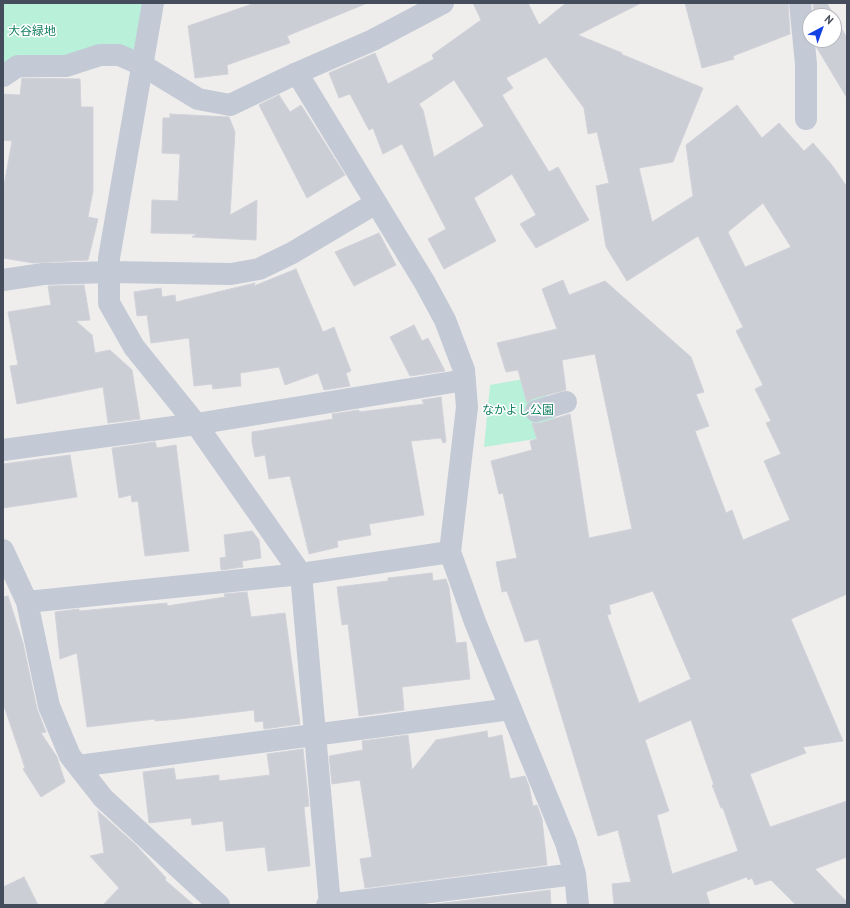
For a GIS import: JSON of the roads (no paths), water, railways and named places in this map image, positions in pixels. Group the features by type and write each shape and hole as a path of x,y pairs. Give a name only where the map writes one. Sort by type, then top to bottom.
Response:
{"street":[{"path":"153,3 109,258 109,302 134,347 196,424 301,574 329,905 575,874"},
{"path":"3,76 18,66 66,66 100,55 120,55 142,65 198,99 230,105 296,73 374,40 443,3"},
{"path":"800,3 806,64 806,119"},
{"path":"296,73 425,283 445,320 464,370 468,407 450,552 475,622 566,843 575,874 578,905"},
{"path":"3,280 43,274 109,272 232,274 259,269 292,253 376,204"},
{"path":"3,450 196,424 465,380"},
{"path":"536,411 566,402"},
{"path":"3,550 27,602 49,706 70,756 103,798 219,905"},
{"path":"27,602 301,574 450,552"},
{"path":"78,766 511,709"}],"park label":[{"name":"大谷緑地","path":"32,32"},
{"name":"なかよし公園","path":"518,411"}]}
